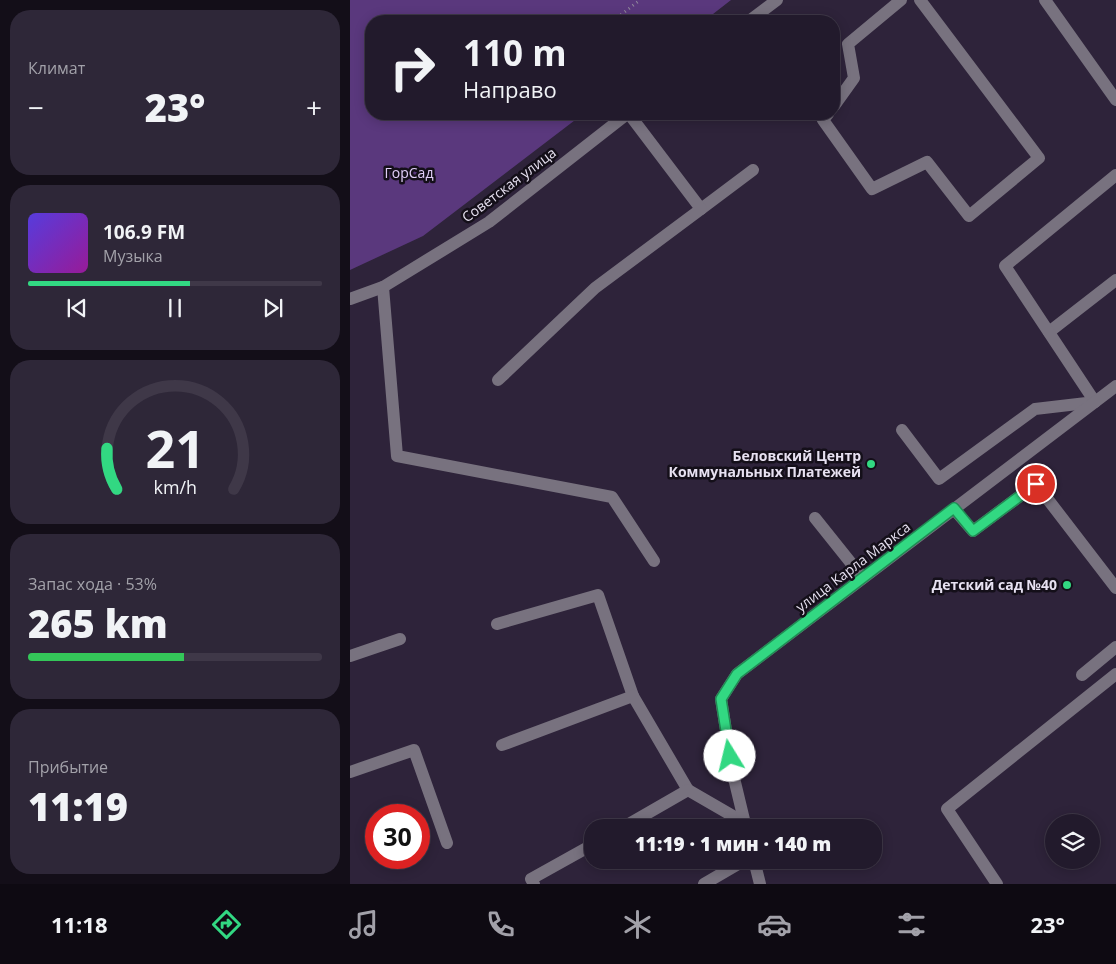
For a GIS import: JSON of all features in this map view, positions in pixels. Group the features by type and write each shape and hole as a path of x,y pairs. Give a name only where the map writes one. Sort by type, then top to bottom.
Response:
{"street":[{"path":"757,15 777,0"},
{"path":"840,98 854,78 848,44 901,0"},
{"path":"823,120 872,189 927,162 969,216 1039,158 920,0"},
{"path":"1045,0 1116,100"},
{"name":"Советская улица","path":"350,299 383,287 489,222 620,120"},
{"path":"633,120 701,209"},
{"path":"498,380 595,288 753,170"},
{"path":"902,430 939,479 1035,409 1095,402 1005,266 1116,175"},
{"path":"1049,332 1116,280"},
{"path":"383,287 397,456 612,497 654,561"},
{"name":"улица Карла Маркса","path":"744,819 733,774 721,699 737,674 1116,386"},
{"path":"954,508 973,531 1036,484 1116,588"},
{"path":"815,518 863,578"},
{"path":"497,624 598,595 633,696 688,790 736,819"},
{"path":"350,656 400,639"},
{"path":"1082,675 1116,647"},
{"path":"997,884 947,810 1116,674"},
{"path":"502,745 633,696"},
{"path":"350,772 414,750 447,843"},
{"path":"638,819 688,790"},
{"path":"534,884 531,879 584,849"},
{"path":"704,884 730,869"},
{"path":"756,869 758,883"}],"path":[{"path":"621,15 640,0"}],"green space":[{"name":"ГорСад","path":"350,0 731,0 712,15 365,15 365,120 575,120 423,236 350,270"}],"place":[{"name":"Беловский Центр Коммунальных Платежей","path":"871,464"},
{"name":"Детский сад №40","path":"1067,585"}],"route":[{"path":"730,756 721,699 737,674 954,508 973,531 1036,484"}]}
